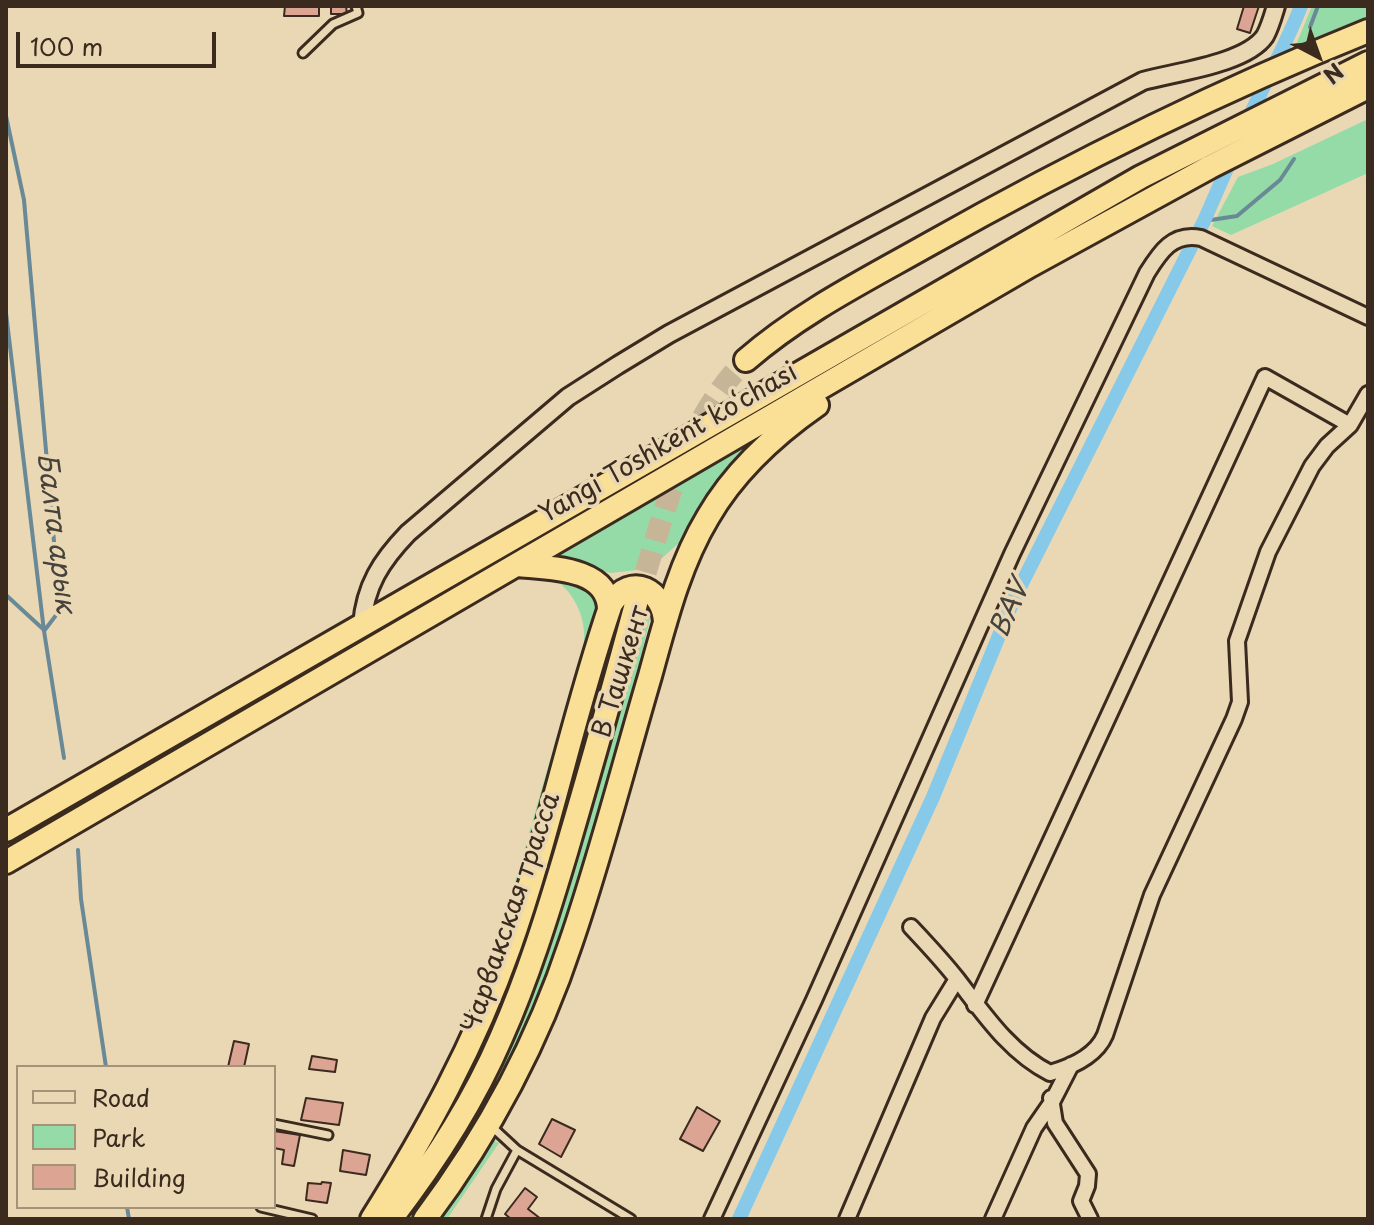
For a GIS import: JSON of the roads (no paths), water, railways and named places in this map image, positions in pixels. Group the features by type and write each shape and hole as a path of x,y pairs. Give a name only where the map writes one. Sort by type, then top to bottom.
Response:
{"highway":[{"path":"746,360 798,320 1052,178 1259,76 1368,31"},
{"name":"Yangi Toshkent ko‘chasi","path":"6,830 1021,245 1223,135 1368,63"},
{"name":"Yangi Toshkent ko‘chasi","path":"6,862 1031,265 1251,145 1368,87"},
{"name":"В Ташкент","path":"425,1219 489,1124 535,1035 564,962 665,624 690,554 708,517 759,453 815,406 1031,265"},
{"path":"518,565 552,568 595,580 607,595 609,610"},
{"path":"372,1219 438,1109 493,991 524,903 614,599 634,588 645,589 661,603 665,624"},
{"name":"Чарвакская трасса","path":"391,1219 429,1168 469,1102 521,991 570,839 636,604"}],"street":[{"path":"362,625 363,602 369,585 393,549 568,397 669,334 1143,81 1243,54 1256,46 1266,34 1276,6"},
{"path":"712,1219 814,1000 1012,554 1147,273 1161,250 1179,239 1194,236 1207,240 1368,317"},
{"path":"975,1005 1265,377 1350,425"},
{"path":"1050,1073 1090,1054 1102,1042 1152,895 1240,702 1237,641 1268,552 1312,466 1327,446 1350,425 1368,394"},
{"path":"911,927 1022,1057 1050,1073"},
{"path":"847,1219 933,1018 957,979"},
{"path":"993,1219 1034,1128 1071,1065"},
{"path":"1050,1073 1055,1123 1088,1174 1081,1201 1090,1219"}],"lane":[{"path":"303,53 333,24 358,13 356,6"},
{"path":"276,1124 328,1135"},
{"path":"489,1124 517,1150 631,1219"},
{"path":"486,1219 496,1189 517,1150"},
{"path":"269,1209 307,1218"}],"waterway":[{"name":"BAV","path":"1245,127 1301,6"},
{"path":"1310,27 1318,6"},
{"path":"6,116 24,200 60,610 44,631"},
{"name":"BAV","path":"739,1219 933,797 1014,599 1204,221 1232,157"},
{"path":"1204,221 1237,216 1280,180 1294,159"},
{"name":"Балта арык","path":"6,313 44,631 64,758"},
{"path":"6,595 43,629"},
{"name":"Балта арык","path":"78,850 81,899 106,1065"},
{"name":"Балта арык","path":"127,1209 129,1219"}],"tunnel":[{"path":"636,604 666,506 690,443 724,385 746,360"}]}
